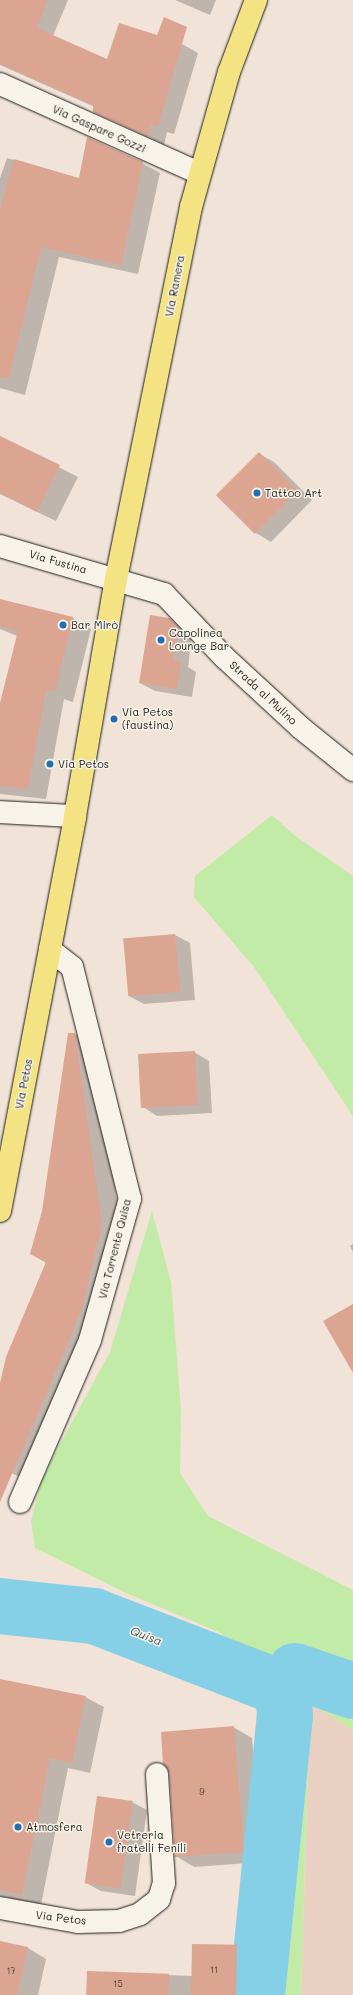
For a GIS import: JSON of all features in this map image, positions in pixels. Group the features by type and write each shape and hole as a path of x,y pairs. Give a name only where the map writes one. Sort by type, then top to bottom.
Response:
{"main road":[{"name":"Via Ramera","path":"116,579 199,173 229,72 256,0"},
{"name":"Via Petos","path":"0,1211 75,816 116,579"}],"street":[{"name":"Via Gaspare Gozzi","path":"0,84 199,173"},
{"name":"Via Fustina","path":"0,546 116,579"},
{"name":"Strada al Mulino","path":"116,579 164,594 224,657 301,728 353,770"},
{"path":"0,812 75,816"},
{"name":"Via Torrente Quisa","path":"20,1502 90,1340 130,1199 72,967 50,950"},
{"name":"Via Petos","path":"0,1908 78,1922 119,1921 140,1914 159,1899 164,1883 157,1774"}],"shaded area":[{"path":"300,1697 353,1730 353,1995 301,1995 308,1767"}],"green space":[{"path":"272,815 294,835 353,876 353,1116 254,967 194,897 195,876"},
{"path":"152,1211 171,1282 181,1411 180,1473 208,1516 353,1590 353,1730 300,1697 308,1767 301,1995 251,1995 280,1716 273,1696 221,1633 126,1593 35,1548 31,1521 42,1477 110,1352"}],"building":[{"path":"0,0 48,0 37,28 107,59 119,23 157,35 164,17 187,27 158,126 151,124 148,137 93,112 93,105 0,64"},
{"path":"87,137 143,162 121,265 41,247 9,378 0,377 0,209 14,159 79,178"},
{"path":"0,436 60,465 37,512 0,493"},
{"name":"Tattoo Art","path":"259,452 298,491 255,534 216,495"},
{"path":"0,599 73,617 55,692 46,690 28,789 0,786 0,703 18,631 0,626"},
{"name":"Capolinea Lounge Bar","path":"150,615 170,618 178,627 173,660 181,662 177,689 139,683"},
{"path":"175,934 180,992 128,996 123,939"},
{"path":"68,1033 75,1033 102,1225 81,1312 0,1502 0,1383 6,1357 46,1262 30,1254 42,1211"},
{"path":"195,1051 198,1105 141,1108 138,1054"},
{"path":"353,1304 353,1373 323,1321"},
{"name":"Atmosfera","path":"0,1679 86,1696 72,1763 50,1758 22,1895 0,1890"},
{"path":"234,1726 244,1852 175,1857 169,1773 163,1764 161,1732"},
{"name":"Vetreria fratelli Fenili","path":"97,1796 133,1801 120,1888 85,1883"},
{"path":"0,1941 28,1947 17,1995 0,1995"},
{"path":"192,1944 237,1945 236,1995 191,1995"},
{"path":"87,1971 169,1974 168,1995 86,1995"}],"waterway":[{"name":"Quisa","path":"0,1606 94,1616 283,1689 284,1687"},
{"name":"Quisa","path":"295,1671 353,1691"},
{"path":"257,1995 285,1716 283,1689"}],"place":[{"name":"Tattoo Art","path":"257,493"},
{"name":"Bar Mirò","path":"63,625"},
{"name":"Capolinea Lounge Bar","path":"161,640"},
{"name":"Via Petos (faustina)","path":"114,719"},
{"name":"Via Petos","path":"50,764"},
{"name":"Atmosfera","path":"18,1827"},
{"name":"Vetreria fratelli Fenili","path":"109,1842"}]}
